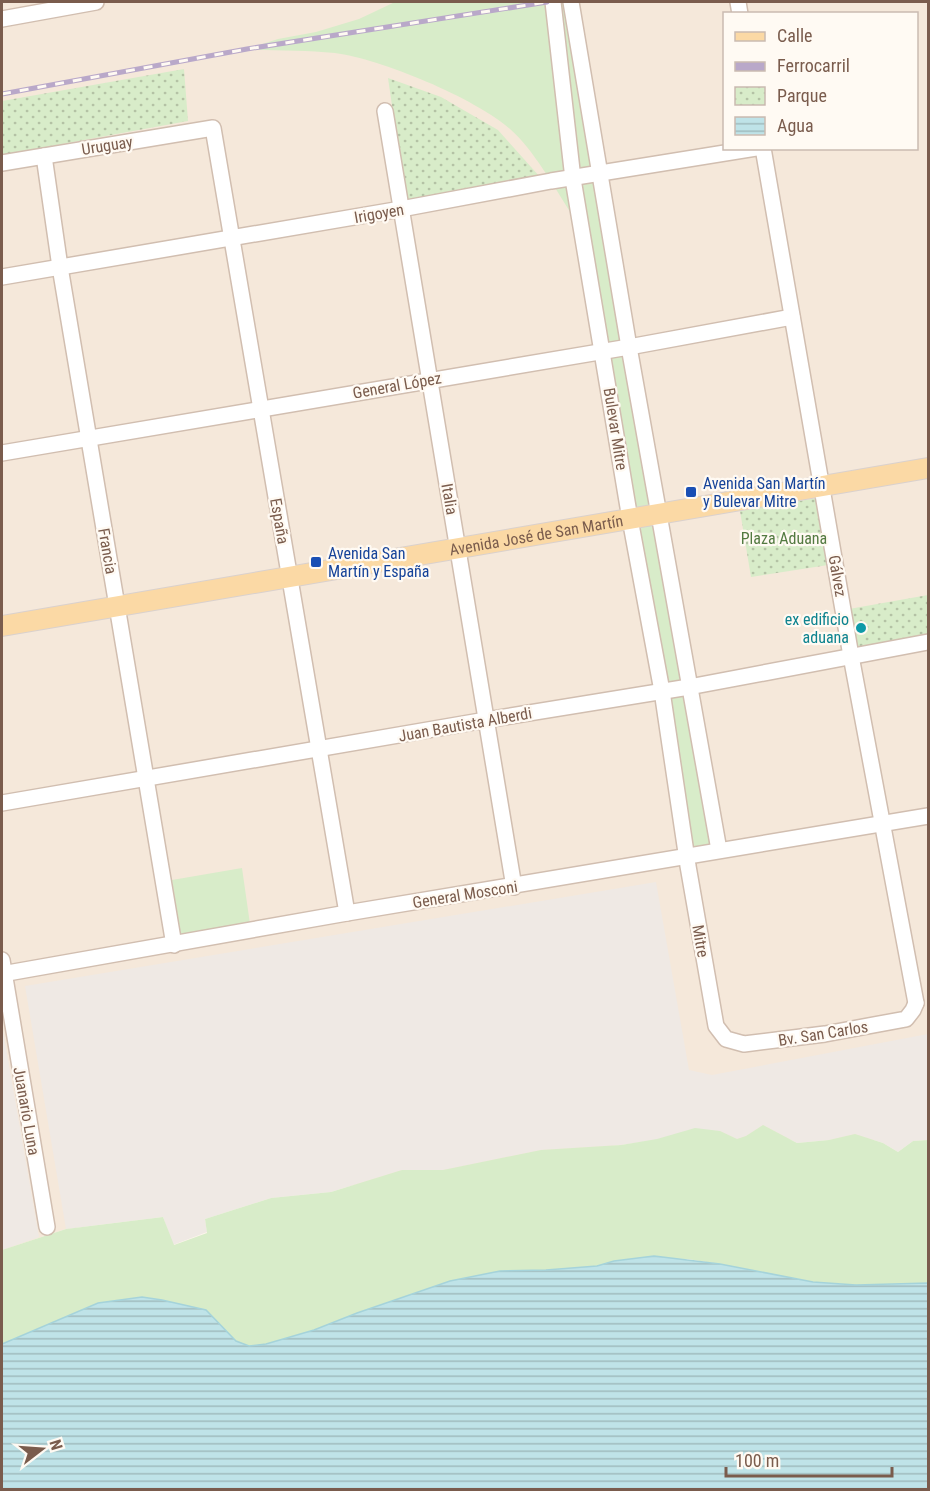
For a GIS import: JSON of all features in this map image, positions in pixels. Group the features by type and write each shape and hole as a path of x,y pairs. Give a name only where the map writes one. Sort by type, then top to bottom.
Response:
{"main road":[{"name":"Avenida José de San Martín","path":"2,626 928,468"}],"street":[{"path":"2,19 17,9 96,2"},
{"name":"Bulevar Mitre","path":"553,2 573,179 630,519 662,691 687,855"},
{"name":"Bulevar Mitre","path":"571,2 629,347 719,850"},
{"name":"Italia","path":"385,111 514,886"},
{"name":"Uruguay","path":"2,163 213,128"},
{"name":"España","path":"213,128 347,913"},
{"name":"Irigoyen","path":"2,277 744,150"},
{"name":"Gálvez","path":"763,150 851,656 882,822 922,1002"},
{"name":"Francia","path":"44,156 60,267 174,945"},
{"name":"General López","path":"2,453 629,347 792,317"},
{"name":"Juan Bautista Alberdi","path":"2,803 689,687 928,642"},
{"name":"General Mosconi","path":"2,969 174,945 347,913 928,816"},
{"name":"Mitre","path":"687,855 716,1026"},
{"name":"Juanario Luna","path":"2,969 47,1227"},
{"name":"Bv. San Carlos","path":"716,1026 726,1039 744,1044 825,1034 906,1019 922,1002"}],"shaded area":[{"path":"2,2 928,2 928,1140 657,1139 66,1229 2,1250"},
{"path":"656,882 689,1070 712,1075 928,1034 928,1140 913,1141 898,1152 883,1143 855,1134 829,1140 797,1143 763,1125 737,1139 720,1131 621,1145 541,1150 443,1170 402,1170 331,1192 271,1198 205,1219 207,1232 173,1245 163,1217 66,1229 25,986"},
{"path":"2,1025 39,1237 2,1250"}],"green space":[{"path":"395,2 571,2 719,850 687,855 572,215 543,169 519,137 494,117 451,93 377,63 354,57 324,52 247,49 359,19"},
{"path":"184,69 188,121 2,155 2,101"},
{"path":"388,78 441,97 498,130 540,177 406,202"},
{"name":"Plaza Aduana","path":"817,498 828,565 751,577 740,511"},
{"path":"928,595 928,637 857,650 849,609"},
{"path":"242,868 250,924 181,936 172,880"},
{"path":"763,1125 797,1143 829,1140 855,1134 883,1143 898,1152 913,1141 928,1140 928,1283 856,1285 813,1282 687,1259 635,1258 597,1266 500,1271 450,1281 314,1330 266,1344 249,1346 236,1341 206,1310 142,1297 98,1303 2,1344 2,1250 66,1229 163,1217 174,1245 207,1233 205,1219 271,1198 331,1192 402,1170 443,1170 541,1150 621,1145 657,1139 695,1128 720,1131 737,1139"}],"water":[{"path":"654,1256 720,1264 813,1282 856,1285 928,1283 928,1489 2,1489 2,1344 98,1303 142,1297 206,1310 236,1341 249,1346 266,1344 314,1330 450,1281 500,1271 597,1266 614,1261"}],"railway":[{"path":"2,94 247,49 547,2"}],"place":[{"name":"Avenida San Martín y Bulevar Mitre","path":"691,492"},
{"name":"Avenida San Martín y España","path":"316,562"},
{"name":"ex edificio aduana","path":"861,628"}]}
